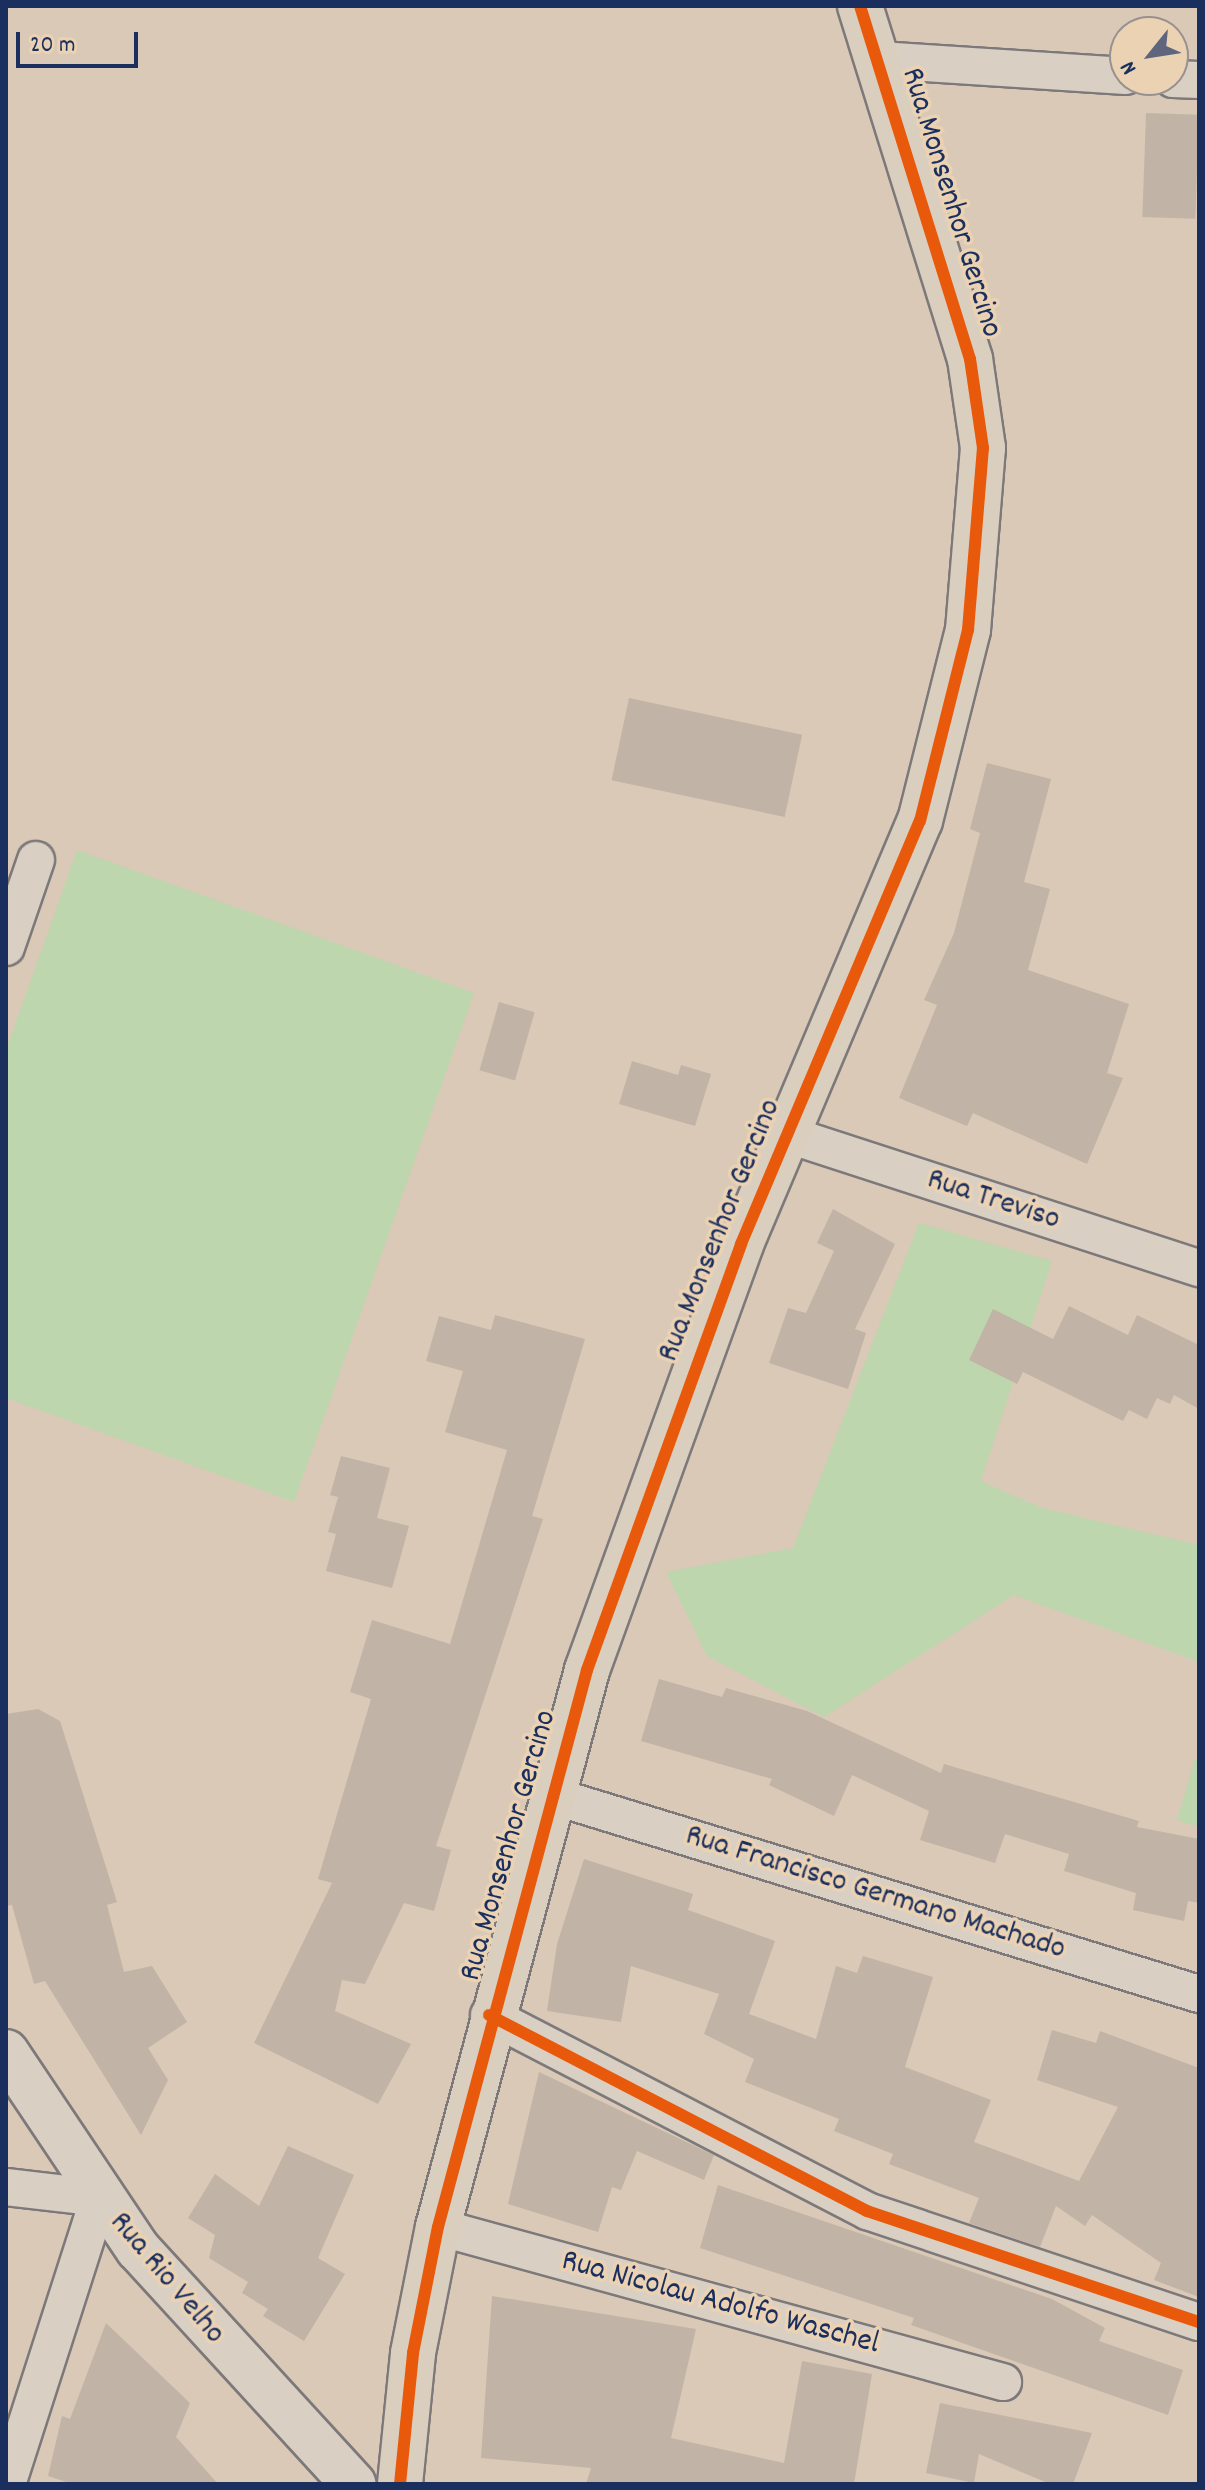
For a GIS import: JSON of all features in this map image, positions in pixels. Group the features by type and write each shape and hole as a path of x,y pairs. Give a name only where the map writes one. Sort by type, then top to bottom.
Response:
{"main road":[{"name":"Rua Monsenhor Gercino","path":"400,2484 413,2353 438,2227 489,2015 550,1795 655,1472 786,1134 920,821 952,711 980,536 983,448 970,359 860,6"}],"street":[{"path":"879,60 1109,75"},
{"path":"6,947 36,860"},
{"name":"Rua Treviso","path":"786,1134 1199,1268"},
{"name":"Rua Francisco Germano Machado","path":"550,1795 1199,1994"},
{"path":"489,2015 867,2211 1199,2322"},
{"name":"Rua Rio Velho","path":"6,2052 99,2198 184,2305 353,2484"},
{"path":"6,2187 99,2198 7,2484"},
{"name":"Rua Nicolau Adolfo Waschel","path":"438,2227 1003,2382"}],"green space":[{"path":"77,850 474,993 294,1502 6,1398 6,1050"},
{"path":"919,1223 1052,1261 981,1481 1042,1508 1199,1545 1199,1662 1014,1595 824,1717 707,1656 666,1572 793,1548"},
{"path":"1195,1759 1199,1759 1199,1827 1177,1820"}],"building":[{"path":"1146,113 1199,115 1195,219 1142,217"},
{"path":"629,698 802,735 785,817 612,780"},
{"path":"987,763 1051,779 1024,882 1050,889 1028,970 1129,1004 1107,1073 1123,1078 1087,1164 973,1113 967,1126 899,1098 937,1005 924,1000 954,933 980,833 970,829"},
{"path":"499,1002 535,1012 515,1080 479,1070"},
{"path":"632,1061 678,1075 681,1065 711,1074 695,1126 619,1104"},
{"path":"833,1209 895,1244 855,1329 866,1333 848,1389 769,1363 788,1308 806,1313 834,1251 817,1243"},
{"path":"1069,1306 1128,1335 1137,1315 1199,1345 1199,1409 1174,1395 1170,1404 1157,1398 1147,1419 1129,1410 1123,1421 1023,1372 1017,1384 969,1360 993,1309 1053,1339"},
{"path":"495,1315 585,1339 532,1516 543,1519 436,1846 451,1850 434,1911 404,1903 365,1984 342,1980 335,2011 411,2044 378,2104 254,2043 332,1883 318,1879 371,1699 350,1692 372,1620 450,1644 507,1450 445,1432 463,1371 426,1361 439,1316 491,1330"},
{"path":"341,1456 390,1468 377,1518 409,1526 392,1588 326,1571 336,1534 328,1532 338,1497 330,1495"},
{"path":"659,1679 722,1697 726,1688 807,1711 941,1773 944,1764 1139,1821 1137,1827 1199,1839 1199,1903 1188,1901 1184,1921 1133,1910 1136,1893 1064,1871 1069,1854 1005,1834 995,1863 920,1840 929,1811 852,1775 834,1816 769,1785 772,1779 641,1741"},
{"path":"38,1709 60,1721 117,1902 107,1905 124,1972 152,1966 187,2022 148,2048 168,2080 141,2135 45,1981 34,1984 12,1905 6,1906 6,1714"},
{"path":"584,1859 693,1894 688,1910 775,1941 749,2014 816,2039 836,1966 857,1973 863,1956 933,1977 905,2067 991,2100 974,2142 1079,2181 1118,2107 1037,2080 1052,2030 1096,2043 1100,2031 1199,2068 1199,2297 1154,2280 1161,2263 1092,2215 1085,2226 1056,2206 1040,2247 969,2223 979,2198 889,2164 893,2154 834,2131 839,2119 745,2082 754,2059 704,2034 719,1994 631,1966 621,2022 547,2011 557,1944"},
{"path":"539,2072 714,2155 704,2180 637,2151 621,2190 612,2187 598,2232 508,2204"},
{"path":"288,2146 354,2175 318,2258 345,2274 304,2341 263,2316 268,2309 242,2293 248,2282 209,2258 215,2235 188,2218 215,2174 259,2206"},
{"path":"718,2185 1052,2299 1105,2328 1099,2341 1183,2370 1168,2415 911,2325 914,2318 700,2248"},
{"path":"492,2296 696,2329 671,2438 784,2463 802,2361 872,2374 854,2484 586,2484 591,2468 481,2458"},
{"path":"106,2323 190,2403 176,2437 218,2484 72,2484 48,2476 62,2416 70,2419"},
{"path":"940,2403 1092,2433 1073,2484 1050,2484 979,2454 974,2483 926,2473"}],"cycle path":[{"path":"400,2484 413,2353 438,2227 587,1670 741,1244 920,821 968,630 983,448 970,359 860,6"},
{"path":"489,2015 867,2211 1199,2322"}]}
